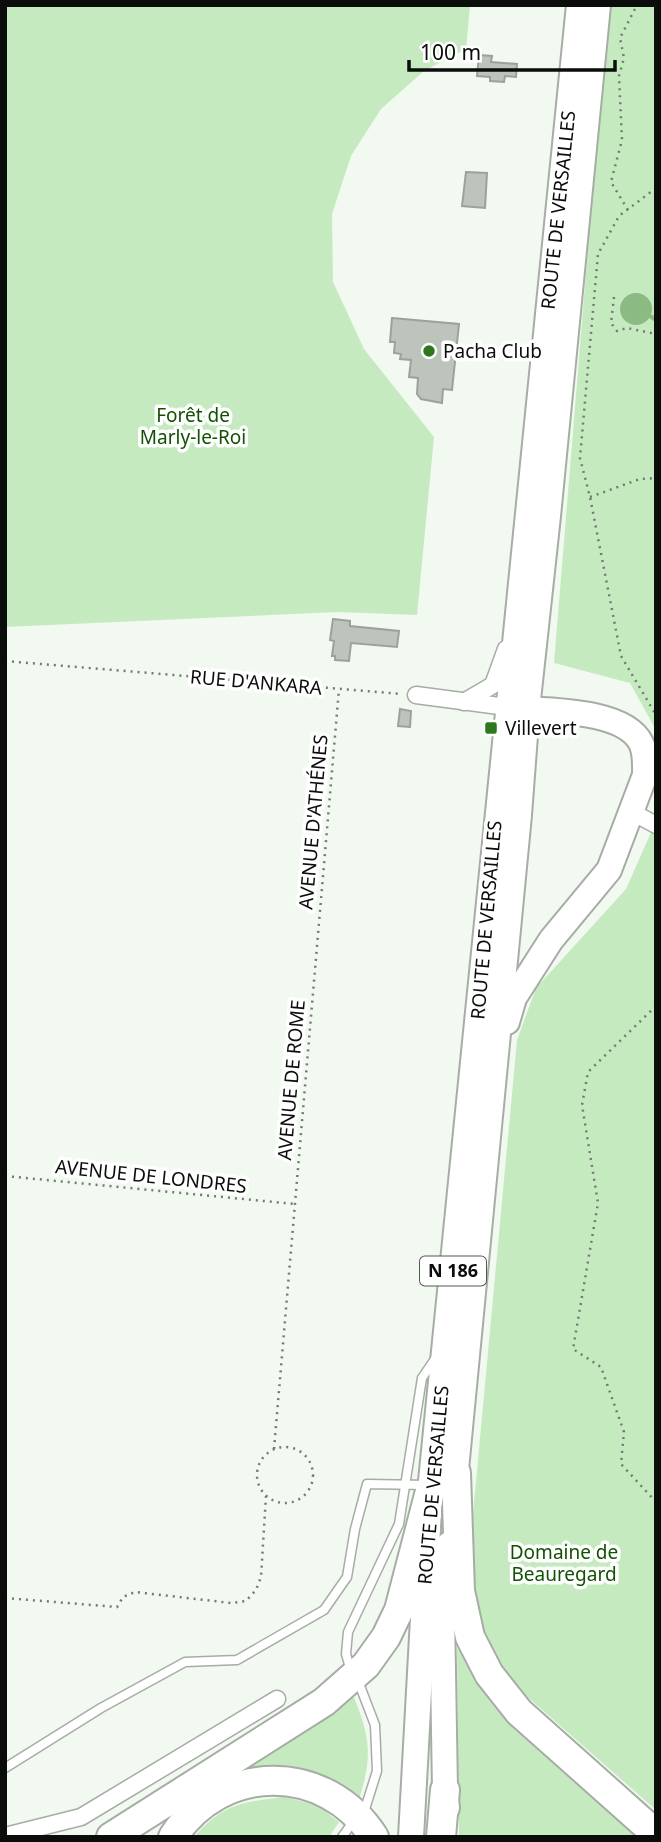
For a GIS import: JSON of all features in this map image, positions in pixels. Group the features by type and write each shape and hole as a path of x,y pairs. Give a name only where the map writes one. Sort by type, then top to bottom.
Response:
{"highway":[{"path":"456,1473 460,1591 470,1637 489,1674 519,1712 656,1835"},
{"path":"111,1837 324,1702 366,1665 386,1637 399,1610 422,1486"},
{"path":"173,1837 196,1809 219,1794 242,1784 273,1780 299,1783 328,1793 360,1818 362,1831"},
{"name":"N 186","path":"441,1837 445,1790"}],"main road":[{"name":"ROUTE DE VERSAILLES","path":"449,1837 445,1790 442,1612 494,1073 517,708 517,609 579,5"},
{"name":"ROUTE DE VERSAILLES","path":"411,1837 422,1486 446,1343 517,708 551,489 598,5"},
{"path":"494,1073 514,998 551,940 609,870 645,775 646,759 641,743 629,729 609,719 517,708"}],"street":[{"path":"464,702 494,683 517,609"},
{"path":"416,695 517,708"},
{"path":"632,813 656,825"},
{"path":"5,1836 81,1817 277,1699"}],"lane":[{"path":"5,1768 101,1707 185,1662 237,1660 324,1610 347,1577 355,1529 367,1484 422,1486 399,1524 348,1632 346,1654 350,1668"},
{"path":"360,1686 375,1725 376,1737 377,1771 365,1809"},
{"path":"342,1837 362,1831"}],"path":[{"path":"628,210 611,181 621,139 619,76 624,58 620,38 636,5"},
{"path":"656,188 620,216 598,254 580,458 621,656 656,715"},
{"path":"614,297 611,323 617,331 627,328 656,334"},
{"path":"590,497 640,479 656,478"},
{"name":"RUE D'ANKARA","path":"5,661 416,695"},
{"name":"AVENUE D'ATHÉNES","path":"316,958 339,689"},
{"name":"AVENUE DE ROME","path":"274,1449 316,958"},
{"path":"656,1006 588,1072 582,1105 598,1203 573,1349 601,1367 624,1433 621,1464 656,1502"},
{"name":"AVENUE DE LONDRES","path":"5,1176 295,1204"},
{"path":"292,1448 307,1458 312,1466 312,1484 301,1498 284,1503 266,1496 260,1489 257,1470 266,1453 274,1449 292,1448"},
{"path":"5,1598 117,1607 123,1597 135,1592 231,1603 246,1601 256,1590 261,1577 266,1496"}],"green space":[{"name":"Forêt de Marly-le-Roi","path":"5,5 470,5 466,49 424,71 381,109 351,156 332,214 333,282 364,349 434,437 417,615 338,612 5,627"},
{"path":"608,5 656,5 656,730 630,683 554,663"},
{"name":"Domaine de Beauregard","path":"656,821 656,1810 523,1693 497,1659 483,1627 473,1579 470,1546 517,1040 536,988 626,889"},
{"path":"457,1648 513,1728 636,1837 459,1837"},
{"path":"353,1695 368,1746 359,1799 329,1780 226,1777"},
{"path":"284,1797 317,1805 339,1822 329,1837 194,1837 214,1818 234,1806"}],"shaded area":[{"path":"636,293 647,298 652,309 647,320 636,325 625,320 620,309 625,298"}],"building":[{"path":"479,55 492,56 491,62 517,64 516,77 505,76 504,82 477,76"},
{"path":"466,172 487,173 485,208 462,206"},
{"path":"392,318 459,324 452,390 443,389 442,403 421,399 417,394 418,378 409,377 411,360 400,359 401,354 394,353 395,342 390,342"},
{"path":"333,619 350,621 350,626 399,631 397,647 351,643 349,661 335,660 335,656 332,656 334,641 330,640"},
{"path":"400,709 411,711 410,727 398,726"}],"waterway":[{"path":"650,316 656,320"}],"place":[{"name":"Pacha Club","path":"429,351"},
{"name":"Villevert","path":"491,728"}]}
